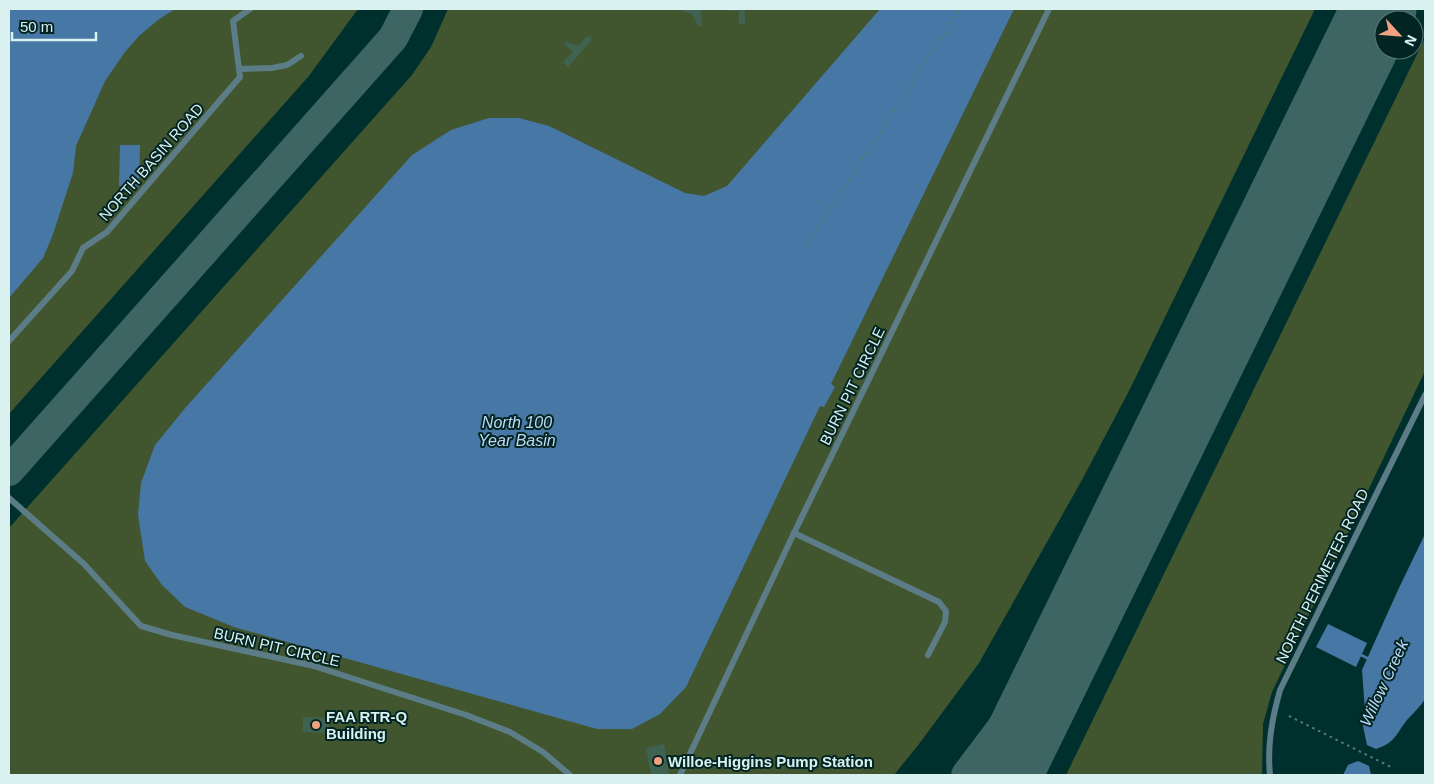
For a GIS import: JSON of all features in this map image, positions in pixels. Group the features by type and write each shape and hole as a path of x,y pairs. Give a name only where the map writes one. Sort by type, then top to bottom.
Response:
{"lane":[{"path":"250,9 233,21 239,69 272,68 287,65 301,56"},
{"name":"BURN PIT CIRCLE","path":"680,775 794,533 1049,9"},
{"name":"NORTH BASIN ROAD","path":"9,342 72,270 83,248 107,232 240,77 239,69"},
{"name":"NORTH PERIMETER ROAD","path":"1270,775 1268,757 1271,722 1280,690 1425,395"},
{"name":"BURN PIT CIRCLE","path":"9,498 84,564 141,626 172,635 314,666 466,715 510,732 543,752 570,775"},
{"path":"794,533 939,602 946,612 945,622 928,655"}],"path":[{"path":"805,247 960,9"},
{"path":"1289,716 1390,767"}],"green space":[{"path":"9,9 358,9 308,77 9,414"},
{"path":"448,9 1315,9 1130,389 1083,478 979,663 894,775 9,775 9,528 412,75 431,47"},
{"path":"1425,38 1425,371 1272,692 1263,724 1262,775 1066,775 1414,60 1424,60"}],"water":[{"path":"9,9 175,9 139,36 125,52 105,81 76,146 73,173 43,258 9,298"},
{"name":"North 100 Year Basin","path":"880,9 1014,9 831,384 835,387 824,407 820,406 686,687 660,714 632,729 597,729 234,627 185,607 162,585 145,561 138,515 141,483 155,445 186,407 412,155 451,130 489,118 519,118 549,126 685,193 704,196 727,186"},
{"path":"120,145 140,145 139,187 119,186"},
{"name":"Willow Creek","path":"1425,534 1425,699 1391,741 1376,749 1367,745 1363,726 1365,711 1362,670"},
{"path":"1328,624 1367,643 1356,667 1316,647"},
{"path":"1358,761 1369,766 1371,775 1343,775 1348,765"}],"building":[{"path":"683,9 701,9 702,27 697,25 692,14 682,11"},
{"path":"728,9 745,9 745,24 739,24 739,11 728,11"},
{"path":"591,36 591,41 568,67 563,62 573,52 564,43 566,41 578,46 586,37"},
{"name":"FAA RTR-Q Building","path":"303,717 329,718 329,733 303,732"},
{"name":"Willoe-Higgins Pump Station","path":"664,744 669,775 651,775 646,748"}],"waterway":[{"path":"1359,654 1371,660"}],"taxiway":[{"path":"9,471 393,38 408,9"},
{"path":"966,775 1009,718 1099,582"}],"runway":[{"path":"1004,775 1379,9"}],"place":[{"name":"FAA RTR-Q Building","path":"316,725"},
{"name":"Willoe-Higgins Pump Station","path":"658,761"}]}
